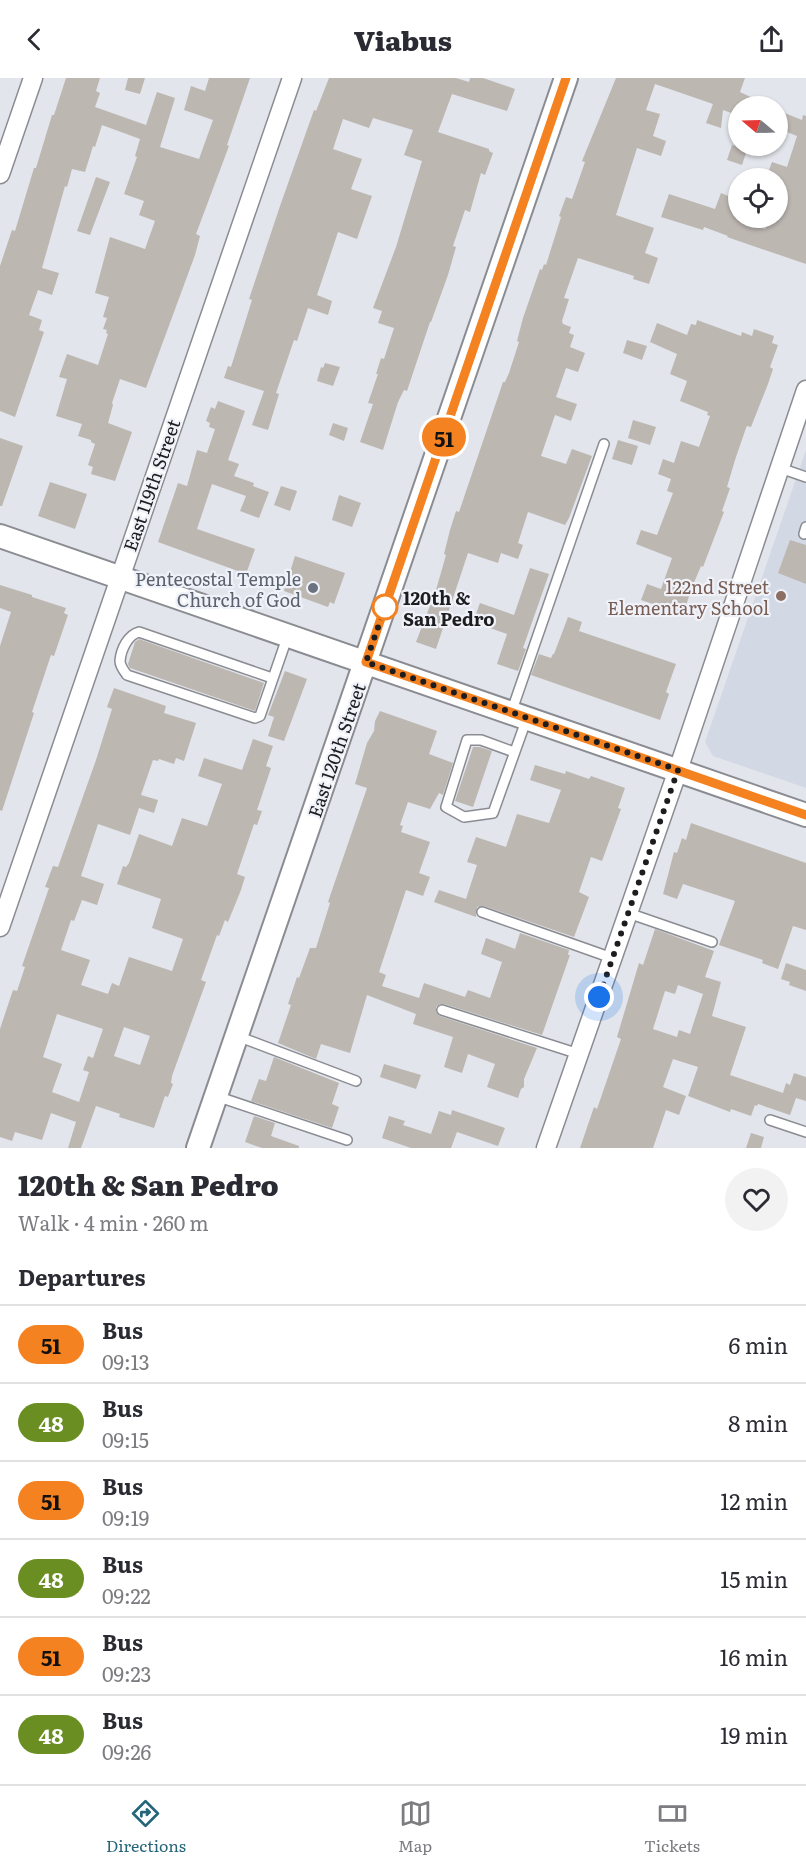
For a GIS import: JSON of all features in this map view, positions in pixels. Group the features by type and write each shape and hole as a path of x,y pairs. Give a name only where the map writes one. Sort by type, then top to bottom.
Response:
{"street":[{"path":"0,174 33,78"},
{"name":"East 119th Street","path":"0,927 292,78"},
{"name":"East 120th Street","path":"198,1148 566,78"},
{"path":"546,1148 678,770 806,390"},
{"path":"0,536 806,815"}],"lane":[{"path":"514,752 481,740 467,740 446,807 464,817 493,813 514,752 519,716 604,444"},
{"path":"780,468 806,477"},
{"path":"272,678 139,632 132,634 126,642 120,661 127,675 255,718 260,716 288,635"},
{"path":"482,912 612,958"},
{"path":"628,913 712,942"},
{"path":"442,1010 579,1054"},
{"path":"237,1036 356,1081"},
{"path":"216,1096 347,1140"},
{"path":"770,1120 806,1132"}],"shaded area":[{"name":"122nd Street Elementary School","path":"806,450 806,788 713,756 705,742"}],"building":[{"path":"66,78 100,78 96,91 100,93 95,107 146,125 157,92 175,98 160,147 199,159 213,120 184,110 191,86 205,91 209,78 250,78 227,145 229,146 196,234 200,236 195,255 146,388 120,379 108,423 132,432 115,481 91,474 93,467 88,465 95,444 91,440 78,436 82,424 56,416 67,379 59,377 67,354 98,365 108,334 107,330 103,329 107,318 103,317 109,297 95,293 110,237 145,249 155,221 139,215 144,201 124,194 137,157 135,156 140,139 102,125 85,172 72,169 42,268 59,273 52,295 38,290 29,315 42,320 39,330 44,332 15,417 0,411 0,266 12,230 15,231 34,168 36,168"},
{"path":"128,78 145,78 140,94 125,90"},
{"path":"329,78 456,78 469,82 470,78 483,78 515,89 507,111 452,94 438,132 489,149 493,153 485,175 481,173 470,212 465,210 453,246 456,247 448,275 407,391 404,390 398,402 383,450 360,442 373,404 368,403 378,374 376,374 381,358 384,359 394,328 378,323 382,311 373,308 396,247 422,161 404,155 413,130 373,118 369,128 343,119 333,149 362,159 351,189 372,196 357,239 338,232 317,295 332,301 328,315 308,308 297,341 294,340 276,393 279,394 268,430 252,425 264,391 224,378 228,366 231,367 252,300 249,299 280,206 314,110 316,111"},
{"path":"616,78 745,78 740,92 749,96 728,96 728,112 723,110 721,128 706,123 713,104 655,84 646,110 660,114 653,136 666,141 661,156 637,148 616,215 654,228 645,253 658,258 649,284 633,279 634,276 578,258 564,298 569,299 562,321 563,324 571,327 569,333 574,335 570,347 585,353 578,372 566,368 556,397 577,404 571,421 555,415 541,456 566,464 572,449 592,456 569,518 565,525 528,512 518,543 523,545 518,559 501,553 498,563 468,553 436,649 416,642 436,590 456,511 459,512 503,382 509,373 519,342 517,341 523,318 540,269 542,270 544,264 546,265 566,197 572,199 585,162 582,161"},
{"path":"788,114 802,120 803,115 806,116 806,264 704,227 703,230 661,217 669,194 715,209 721,193 728,196 728,228 788,228 788,168 770,168 772,162 787,167 797,136 788,132"},
{"path":"728,156 745,156 742,165 727,160"},
{"path":"96,177 110,182 90,235 77,231"},
{"path":"697,320 741,336 742,332 752,336 754,329 774,336 772,343 778,345 770,367 773,369 768,384 751,427 746,428 735,460 727,487 730,488 722,511 724,512 683,614 641,600 647,584 661,589 672,558 636,544 641,530 657,535 673,493 667,491 671,479 658,474 663,459 674,463 681,441 699,447 710,416 707,415 708,412 680,401 687,381 670,374 677,354 650,342 657,323 687,335 691,324 696,325"},
{"path":"627,340 647,346 642,360 623,353"},
{"path":"325,363 340,367 333,386 317,381 321,367 323,368"},
{"path":"218,401 245,411 228,460 239,464 234,476 254,483 253,486 269,492 259,518 240,511 246,496 212,484 197,529 255,549 246,574 158,542 178,483 187,486 197,450 207,453 215,429 209,427 210,423 206,421 211,407 215,409"},
{"path":"633,420 656,427 650,445 628,438"},
{"path":"333,423 348,428 344,441 329,435"},
{"path":"0,438 23,446 2,506 0,506"},
{"path":"618,440 638,446 632,465 612,459"},
{"path":"50,482 87,494 75,529 38,516"},
{"path":"281,486 297,491 290,511 274,505"},
{"path":"339,495 361,503 352,527 332,520"},
{"path":"790,540 806,545 806,584 778,573"},
{"path":"295,556 345,573 334,604 330,602 328,607 284,591"},
{"path":"530,568 549,574 523,648 526,649 518,671 497,664 507,634 473,622 480,603 514,615"},
{"path":"0,585 66,608 64,613 68,615 54,656 51,655 2,811 0,810 0,646 11,612 0,608"},
{"path":"568,617 582,622 579,631 676,664 666,692 669,694 660,720 531,675 539,654 551,658 554,654"},
{"path":"139,639 264,683 255,711 130,668 128,664 135,642"},
{"path":"285,671 307,679 284,741 268,736 274,717 268,715"},
{"path":"114,688 166,706 164,713 196,723 184,761 176,758 174,764 159,759 158,761 153,760 141,795 158,800 154,813 139,808 130,835 98,824 81,876 104,884 97,905 82,900 74,921 71,920 61,950 90,960 81,985 108,994 112,983 119,986 129,957 172,971 183,939 152,928 161,899 117,884 123,866 126,867 129,863 139,834 172,846 182,818 207,826 222,784 198,776 204,758 242,770 253,739 273,746 266,766 271,768 257,810 262,811 257,825 254,824 237,874 245,877 241,890 228,922 225,920 219,936 217,935 201,980 206,982 172,1076 171,1083 173,1084 168,1097 165,1096 154,1128 119,1117 120,1114 96,1106 81,1148 68,1148 76,1122 51,1113 42,1140 15,1132 12,1141 0,1137 0,1029 13,990 17,991 25,967 22,966 49,888 45,887 53,866 58,867 96,760 112,709 107,707","holes":["57,1014 103,1029 93,1058 88,1056 83,1070 89,1072 79,1102 52,1092 62,1064 43,1057","124,1027 150,1036 140,1065 114,1056"]},
{"path":"380,711 437,731 429,754 453,763 443,795 439,793 430,809 408,802 400,825 403,826 401,832 430,842 419,873 430,877 423,896 406,890 379,972 386,975 382,986 419,998 424,983 465,997 468,990 490,998 502,962 481,954 486,938 515,949 520,933 569,950 568,955 570,955 542,1035 444,1004 436,1007 436,1012 440,1016 537,1048 518,1098 487,1087 495,1064 468,1054 462,1073 444,1067 453,1037 413,1024 416,1014 367,995 350,1053 321,1044 316,1059 278,1043 291,1005 288,1004 297,977 299,978 310,948 316,948 330,903 328,902 367,788 355,784 367,743 374,731 375,721"},
{"path":"473,747 492,751 473,807 455,801"},
{"path":"535,765 565,774 566,771 589,779 591,776 625,788 618,808 621,809 602,861 591,857 579,892 589,897 574,937 484,906 477,907 476,917 434,902 439,890 466,899 477,865 467,862 476,837 506,847 517,814 549,823 561,790 530,780"},
{"path":"691,823 806,863 806,930 793,926 778,969 762,963 763,960 719,945 735,901 683,884 677,899 663,894 674,852 677,853 682,838 686,840"},
{"path":"655,929 714,951 705,977 721,982 712,1016 746,1027 730,1075 783,1093 786,1083 790,1085 794,1073 806,1077 806,1101 796,1098 790,1115 758,1104 755,1105 751,1116 731,1109 730,1112 688,1096 698,1067 673,1059 663,1087 686,1096 679,1115 666,1110 653,1148 580,1148 594,1107 597,1109 621,1039 617,1037 639,963 643,965","holes":["678,985 703,994 690,1034 679,1030 677,1037 653,1029 665,991 675,994"]},
{"path":"786,963 806,970 806,991 789,985 790,982 781,979"},
{"path":"274,1057 339,1083 332,1104 339,1107 332,1128 251,1101 259,1079 266,1081"},
{"path":"384,1064 421,1075 416,1089 380,1077"},
{"path":"452,1110 505,1128 498,1146 457,1132 451,1148 411,1148 382,1138 389,1116 405,1121 403,1125 431,1134 439,1111 451,1115"},
{"path":"254,1116 275,1123 271,1136 299,1146 299,1148 262,1148 245,1142"},
{"path":"751,1133 764,1137 761,1148 746,1148"}],"bus line":[{"name":"51","path":"566,78 366,662 806,815"}],"place":[{"name":"Pentecostal Temple Church of God","path":"313,588"},
{"name":"122nd Street Elementary School","path":"781,596"},
{"name":"120th & San Pedro","path":"385,607"}],"route":[{"path":"385,607 366,662 678,770 599,997"}]}
